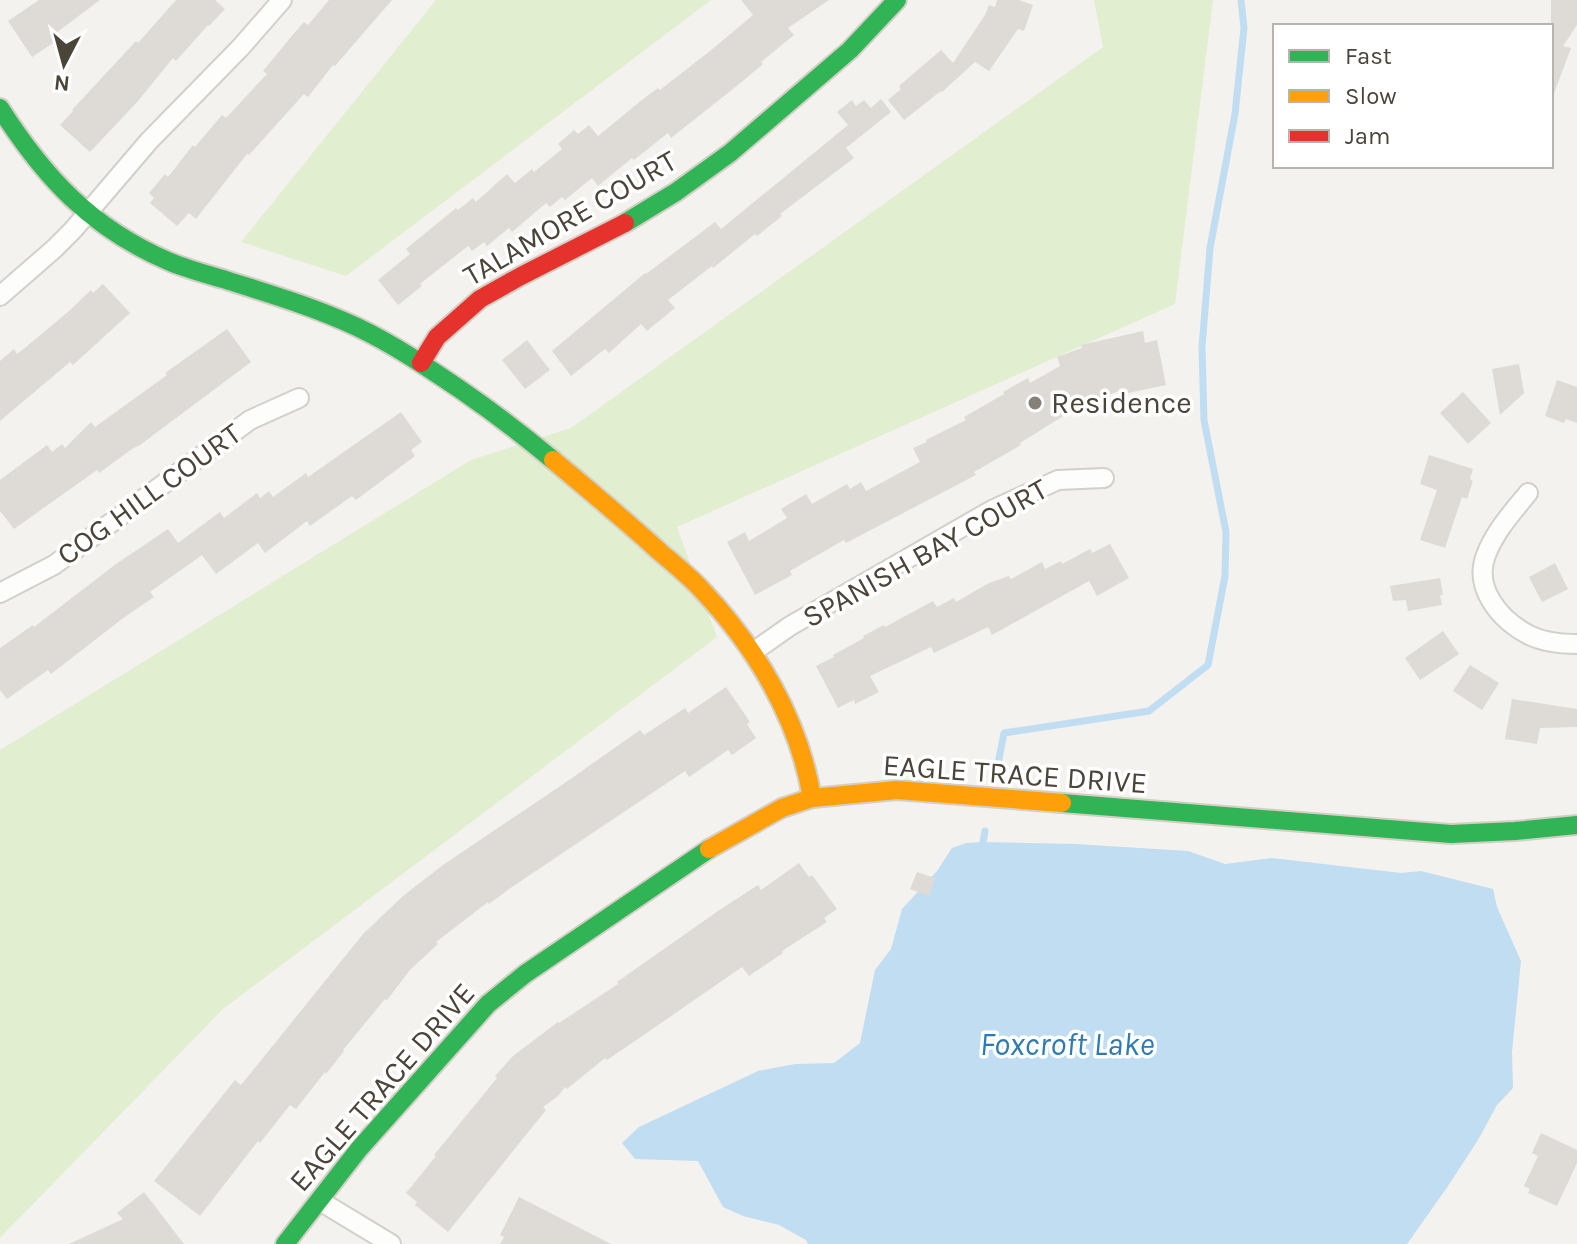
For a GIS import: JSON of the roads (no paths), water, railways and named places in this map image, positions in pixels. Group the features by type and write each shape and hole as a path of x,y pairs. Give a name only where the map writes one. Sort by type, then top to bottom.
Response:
{"street":[{"path":"0,296 54,249 149,141 241,47 282,0"},
{"name":"TALAMORE COURT","path":"421,363 437,337 480,299 611,232 676,192 730,153 850,50 897,0"},
{"path":"0,108 21,141 49,175 87,214 132,244 170,262 306,305 359,328 421,363 518,430 619,515 701,589 753,652 783,704 808,773 812,798"},
{"name":"COG HILL COURT","path":"0,593 54,565 250,420 299,398"},
{"name":"SPANISH BAY COURT","path":"753,652 790,626 992,510 1058,480 1104,478"},
{"path":"1528,493 1497,531 1484,558 1482,580 1491,601 1507,621 1531,636 1559,644 1577,644"},
{"name":"EAGLE TRACE DRIVE","path":"285,1244 359,1149 488,1004 525,974 710,848 782,808 812,798 897,790 1451,834 1577,825"},
{"path":"320,1201 391,1244"}],"water":[{"name":"Foxcroft Lake","path":"983,842 1188,851 1225,864 1272,858 1401,873 1421,871 1493,889 1497,907 1521,961 1512,1052 1513,1088 1497,1105 1478,1140 1407,1244 808,1244 779,1225 743,1216 723,1207 698,1161 635,1159 622,1143 639,1127 758,1071 795,1064 834,1063 860,1043 875,970 891,949 902,909 937,871 952,848"}],"waterway":[{"path":"995,779 1004,733 1149,711 1208,665 1225,576 1226,532 1204,420 1202,347 1210,248 1235,114 1244,28 1241,0"},
{"path":"983,842 985,831"}],"place":[{"name":"Residence","path":"1035,403"}]}
